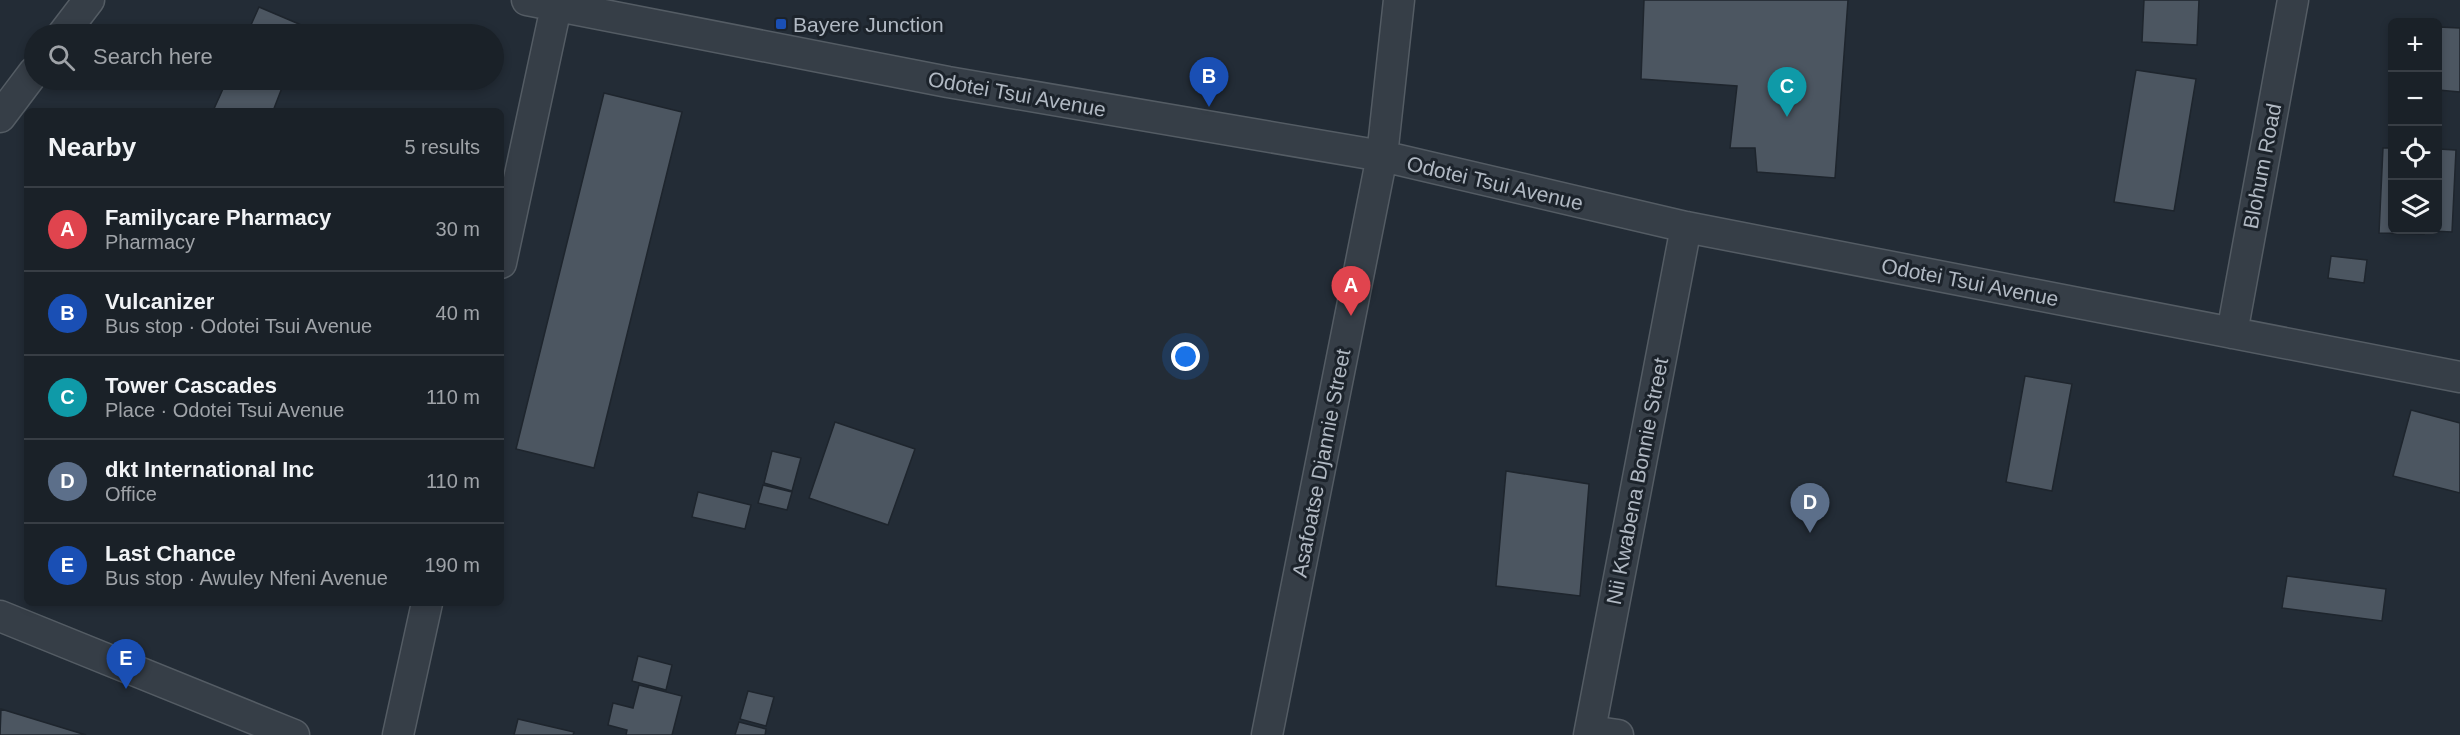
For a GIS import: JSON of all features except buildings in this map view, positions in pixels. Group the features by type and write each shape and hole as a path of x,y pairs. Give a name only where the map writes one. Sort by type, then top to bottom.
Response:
{"street":[{"path":"71,24 89,0"},
{"name":"Odotei Tsui Avenue","path":"527,0 948,82 1382,156 1686,227 2460,377"},
{"name":"Asafoatse Djannie Street","path":"1267,735 1382,156 1399,0"},
{"name":"Blohum Road","path":"2232,333 2293,0"},
{"path":"504,248 556,7"},
{"path":"0,117 24,85"},
{"name":"Nii Kwabena Bonnie Street","path":"1599,734 1686,227"},
{"path":"398,735 426,606"},
{"path":"0,617 294,735"}],"place":[{"name":"Bayere Junction","path":"781,24"},
{"name":"Vulcanizer","path":"1209,107"},
{"name":"Tower Cascades","path":"1787,117"},
{"name":"Familycare Pharmacy","path":"1351,316"},
{"name":"dkt International Inc","path":"1810,533"},
{"name":"Last Chance","path":"126,689"}]}
